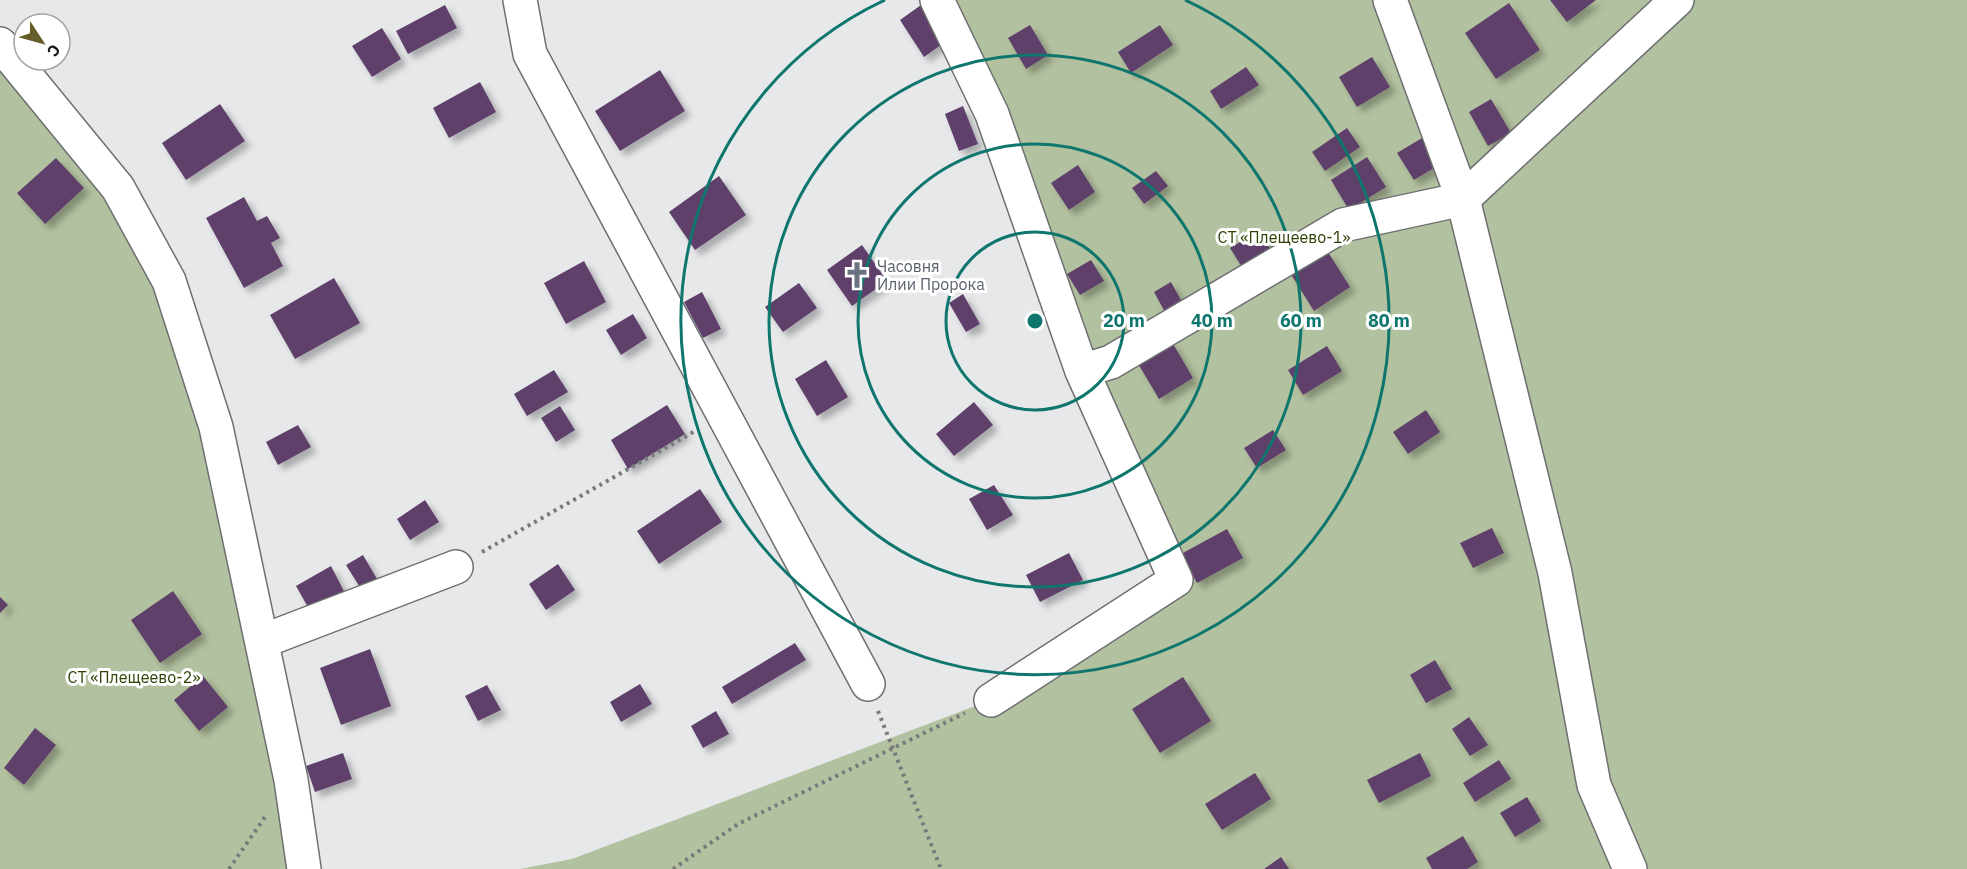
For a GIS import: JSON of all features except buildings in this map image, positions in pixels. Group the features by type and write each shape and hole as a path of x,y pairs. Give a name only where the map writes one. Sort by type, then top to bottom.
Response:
{"street":[{"path":"520,0 530,54 868,684"},
{"path":"937,0 992,114 1082,370 1176,580 991,700"},
{"path":"1390,0 1463,199 1555,573 1594,785 1630,869"},
{"path":"1082,370 1111,362 1343,225 1463,199 1677,0"},
{"path":"0,44 118,188 169,280 216,427 291,780 304,869"},
{"path":"263,641 456,567"}],"path":[{"path":"456,567 724,415"},
{"path":"868,684 941,869"},
{"path":"673,869 738,824 991,700"},
{"path":"229,869 291,780"}],"green space":[{"name":"СТ «Плещеево-1»","path":"937,0 1967,0 1967,869 520,869 572,859 991,700 1176,580"},
{"name":"СТ «Плещеево-2»","path":"0,44 12,61 12,72 20,72 169,281 304,869 0,869"}],"place":[{"name":"Часовня Илии Пророка","path":"857,275"}]}
